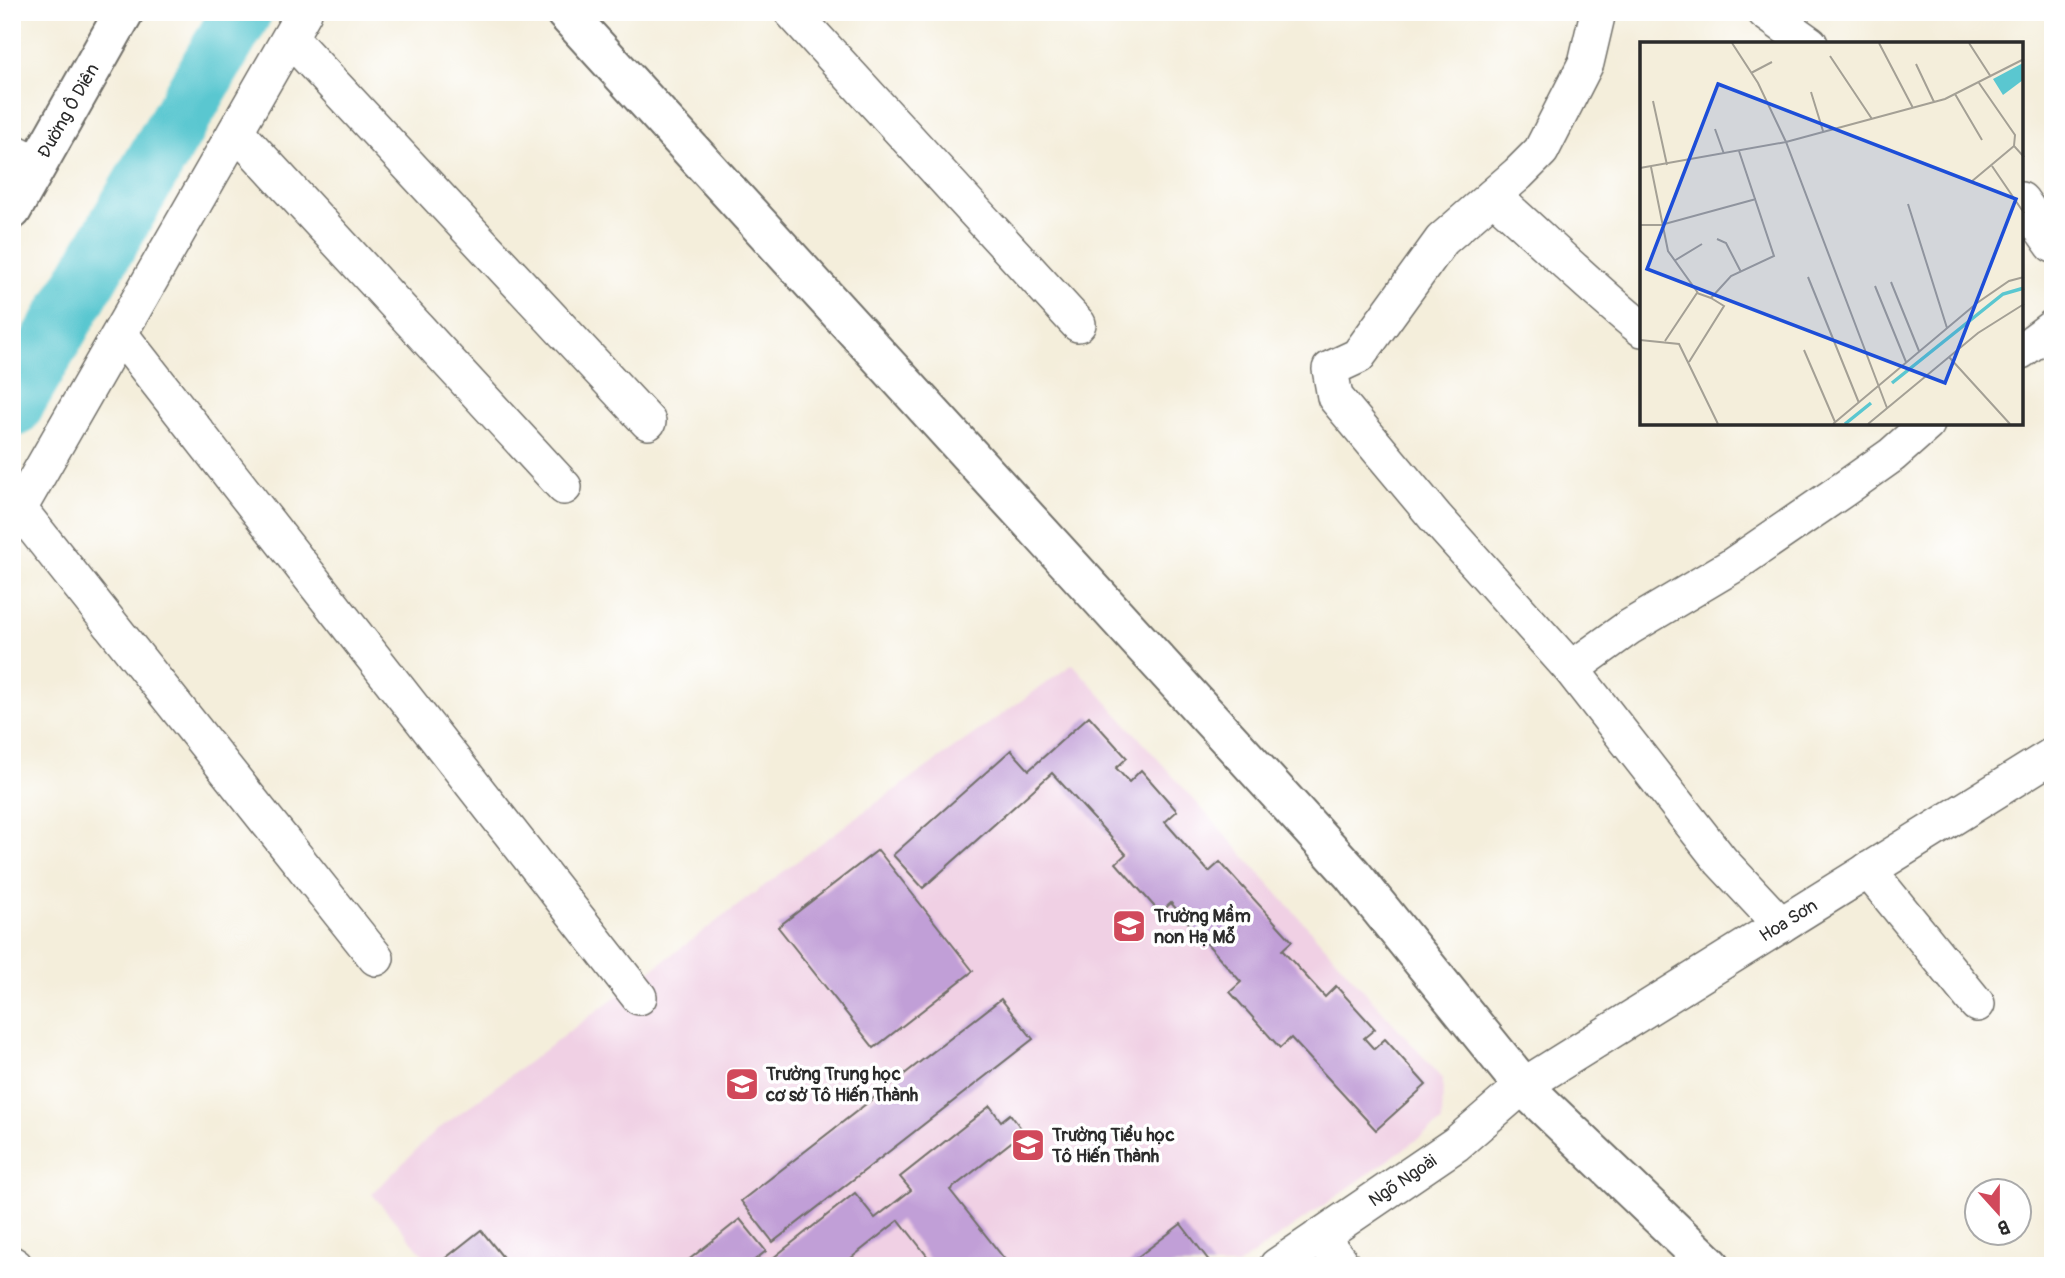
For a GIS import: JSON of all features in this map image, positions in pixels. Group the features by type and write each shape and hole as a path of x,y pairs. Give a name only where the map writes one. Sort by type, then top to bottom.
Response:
{"main road":[{"name":"Đường Ô Diên","path":"12,210 25,157 124,12"},
{"path":"565,12 1352,874 1523,1086 1711,1266"}],"street":[{"path":"792,12 1078,324"},
{"path":"1598,12 1586,63 1541,151 1443,240 1358,356 1330,369 1335,397 1436,518 1571,669 1721,861 1781,925"},
{"path":"1765,12 1807,42"},
{"path":"376,958 16,515 297,25 648,422"},
{"path":"236,131 564,487"},
{"path":"1493,196 1544,240 1606,300 1640,327"},
{"path":"2023,203 2053,245"},
{"path":"2023,350 2053,327"},
{"path":"120,334 639,997"},
{"path":"1571,669 1629,628 1732,566 1799,520 1892,455 1926,425"},
{"name":"Hoa Sơn","path":"1523,1086 2053,755"},
{"path":"1868,870 1977,1004"},
{"name":"Ngõ Ngoài","path":"1277,1266 1456,1144 1523,1086"},
{"path":"1320,1236 1343,1266"}],"shaded area":[{"path":"1073,664 1443,1079 1442,1122 1237,1266 433,1266 372,1194 432,1134 855,818"}],"building":[{"path":"1089,716 1127,758 1116,768 1129,782 1141,770 1177,811 1165,822 1209,872 1220,862 1292,941 1282,950 1325,997 1336,986 1375,1029 1364,1038 1374,1049 1385,1039 1426,1085 1376,1130 1291,1038 1280,1048 1230,992 1241,982 1171,903 1160,913 1116,863 1126,854 1052,773 923,888 893,855 1011,750 1029,770"},
{"path":"878,850 973,971 874,1048 778,927"},
{"path":"1001,999 1033,1039 773,1242 741,1201"},
{"path":"990,1106 1001,1121 1010,1114 1024,1132 950,1190 1010,1266 935,1266 899,1220 841,1266 763,1266 855,1193 875,1218 911,1190 900,1177"},
{"path":"740,1219 766,1251 747,1266 681,1266"},
{"path":"1181,1224 1213,1266 1126,1266"},
{"path":"481,1230 510,1266 446,1266 442,1261"}],"waterway":[{"path":"12,408 242,12"}],"place":[{"name":"Trường Mầm non Hạ Mỗ","path":"1129,926"},
{"name":"Trường Trung học cơ sở Tô Hiến Thành","path":"742,1084"},
{"name":"Trường Tiểu học Tô Hiến Thành","path":"1028,1145"}]}
